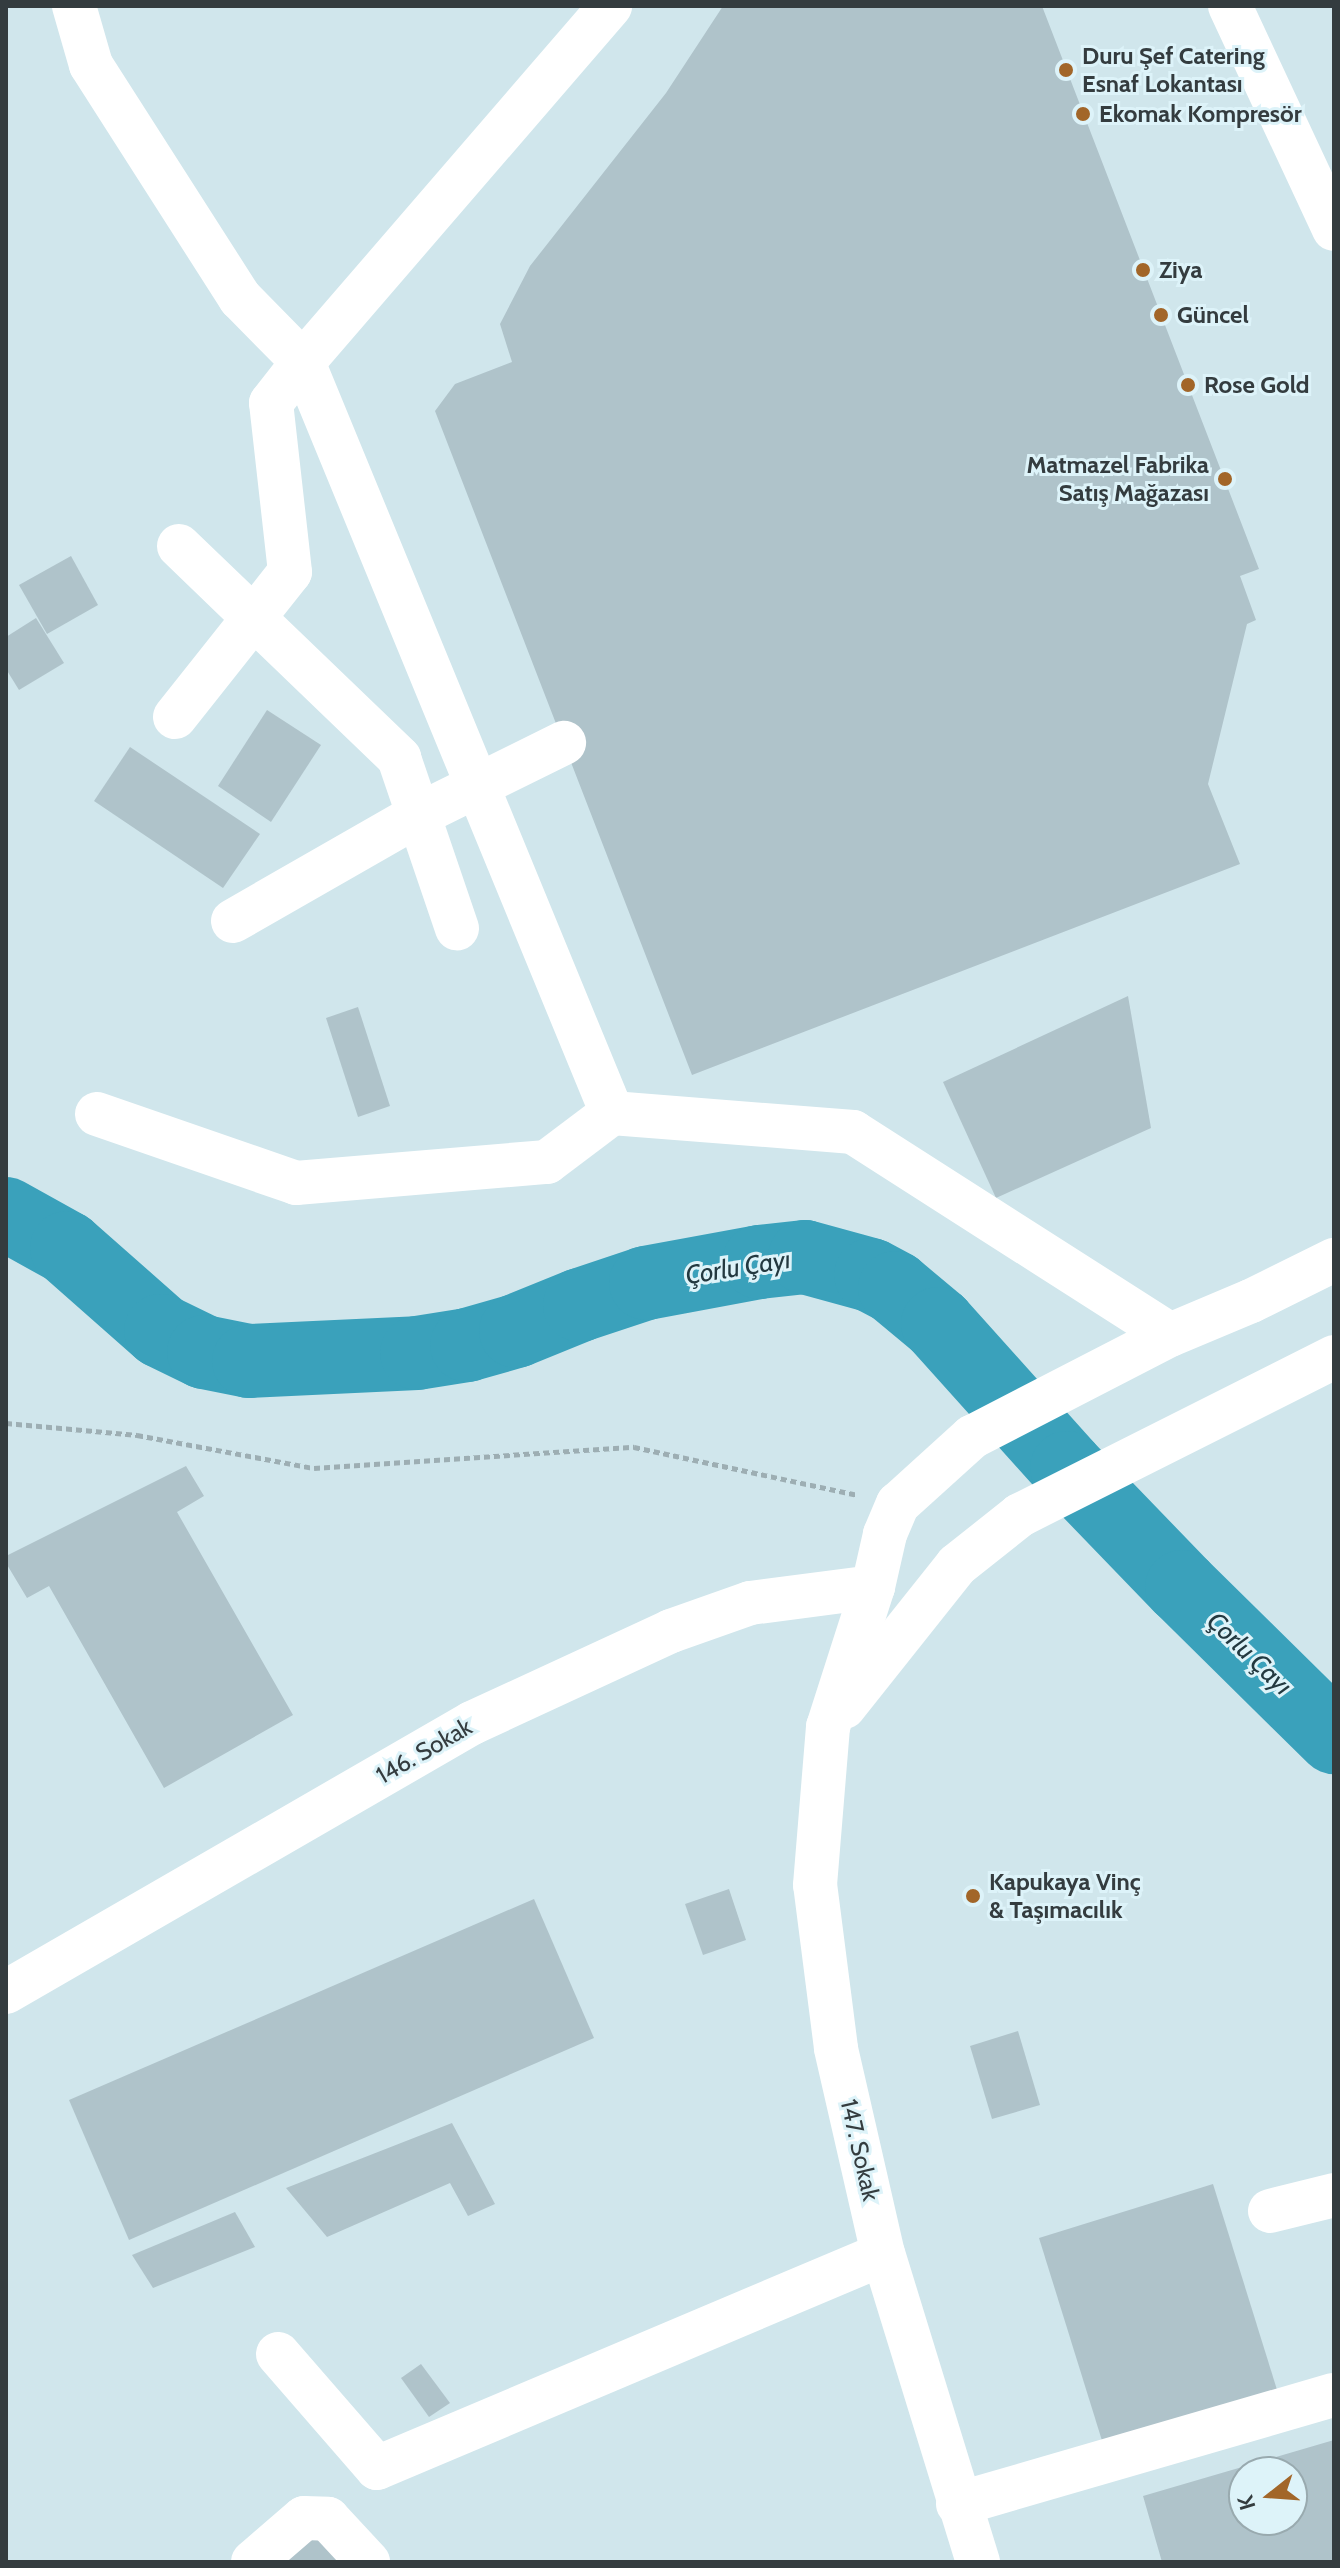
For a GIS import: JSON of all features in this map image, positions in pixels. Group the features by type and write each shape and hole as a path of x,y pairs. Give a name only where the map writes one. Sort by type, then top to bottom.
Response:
{"street":[{"path":"74,6 91,65 165,182 240,298 303,362 612,1113"},
{"path":"175,717 290,572 271,403 610,6"},
{"path":"1230,6 1334,229"},
{"path":"179,546 399,758 457,928"},
{"path":"233,921 418,815 564,743"},
{"path":"97,1114 296,1183 547,1162 612,1113 853,1132 1170,1335"},
{"path":"898,1504 972,1437 1170,1335 1251,1301 1334,1260"},
{"path":"828,1727 957,1565 1020,1515 1334,1357"},
{"name":"147. Sokak","path":"898,1504 885,1534 873,1587 828,1727 815,1885 836,2048 883,2254 978,2562"},
{"name":"146. Sokak","path":"6,1992 472,1723 671,1631 750,1603 873,1587"},
{"path":"1270,2211 1334,2195"},
{"path":"278,2354 377,2468 883,2254"},
{"path":"958,2504 1334,2395"},
{"path":"253,2562 304,2518 328,2519 368,2562"}],"path":[{"path":"6,1423 137,1435 314,1468 634,1447 898,1504"}],"building":[{"path":"723,6 1042,6 1259,569 1240,576 1256,620 1247,624 1208,784 1240,864 692,1075 435,411 455,384 512,362 500,324 530,266 666,93"},
{"path":"71,556 98,605 47,634 19,585"},
{"path":"36,618 64,663 19,690 6,669 6,637"},
{"path":"267,710 321,745 271,822 218,786"},
{"path":"130,747 260,834 223,888 94,801"},
{"path":"1128,996 1151,1128 996,1198 943,1082"},
{"path":"358,1007 390,1106 358,1117 326,1018"},
{"path":"186,1466 204,1496 177,1512 293,1715 164,1788 49,1586 27,1598 6,1563 6,1556"},
{"path":"729,1889 746,1940 703,1955 685,1904"},
{"path":"534,1899 594,2038 129,2240 69,2100"},
{"path":"1018,2031 1040,2105 992,2119 970,2046"},
{"path":"452,2123 495,2204 468,2216 450,2183 327,2237 286,2188"},
{"path":"1213,2184 1278,2393 1104,2447 1039,2238"},
{"path":"235,2212 255,2247 153,2288 132,2255"},
{"path":"421,2364 450,2403 429,2417 401,2378"},
{"path":"1334,2440 1334,2562 1162,2562 1143,2496 1228,2471 1228,2536 1308,2536 1308,2456 1279,2456"},
{"path":"314,2528 345,2562 276,2562"}],"waterway":[{"name":"Çorlu Çayı","path":"6,1214 67,1248 161,1331 204,1352 249,1361 417,1353 467,1345 516,1331 646,1283 759,1262 805,1257 871,1275 895,1288 938,1324 1067,1468 1334,1737"}],"place":[{"name":"Duru Şef Catering Esnaf Lokantası","path":"1066,70"},
{"name":"Ekomak Kompresör","path":"1083,114"},
{"name":"Ziya","path":"1143,270"},
{"name":"Güncel","path":"1161,315"},
{"name":"Rose Gold","path":"1188,385"},
{"name":"Matmazel Fabrika Satış Mağazası","path":"1225,479"},
{"name":"Kapukaya Vinç & Taşımacılık","path":"973,1896"}]}
